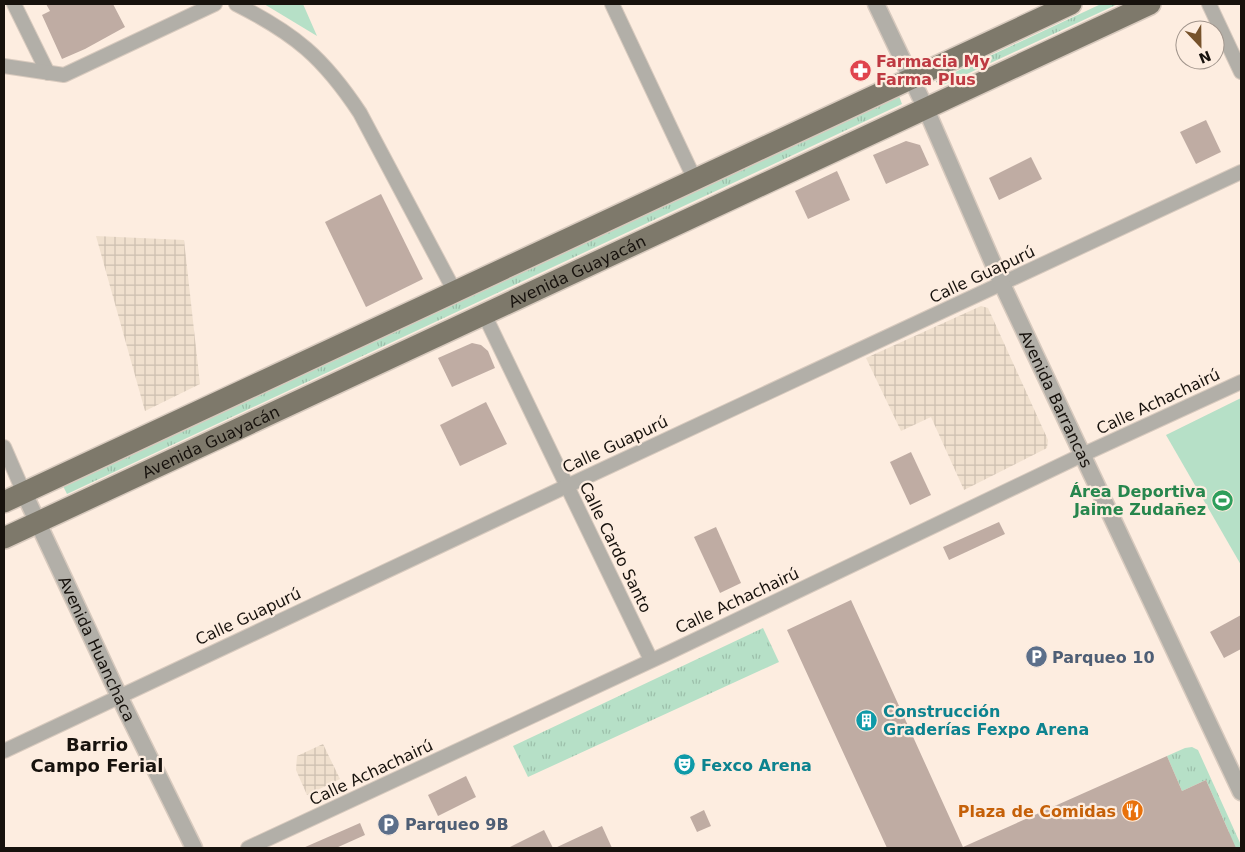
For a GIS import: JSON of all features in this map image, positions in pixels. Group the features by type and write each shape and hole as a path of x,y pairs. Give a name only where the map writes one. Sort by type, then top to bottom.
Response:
{"main road":[{"name":"Avenida Guayacán","path":"4,502 1071,4"},
{"name":"Avenida Guayacán","path":"4,538 1150,4"}],"street":[{"path":"14,4 48,73"},
{"path":"236,4 268,20 299,41 321,61 342,86 360,112 455,292"},
{"path":"612,4 695,180"},
{"name":"Avenida Barrancas","path":"876,4 926,109 1002,284 1241,792"},
{"path":"1209,4 1241,72"},
{"path":"4,66 64,75 210,5"},
{"name":"Calle Guapurú","path":"4,751 1241,172"},
{"name":"Calle Cardo Santo","path":"484,314 651,660"},
{"name":"Calle Achachairú","path":"248,848 1241,382"},
{"name":"Avenida Huanchaca","path":"4,448 119,696 194,848"}],"shaded area":[{"path":"96,236 184,240 200,384 145,411"},
{"path":"981,306 988,308 1048,440 1047,448 964,490 931,417 901,431 866,358"},
{"path":"323,744 340,779 307,795 296,770 297,756"}],"green space":[{"path":"264,4 303,4 317,36"},
{"path":"1101,4 1118,4 939,87 936,81"},
{"path":"899,96 902,104 67,494 63,486"},
{"name":"Área Deportiva Jaime Zudañez","path":"1241,398 1241,565 1166,435"},
{"path":"763,628 779,662 528,777 513,746"},
{"path":"1192,747 1198,750 1241,847 1208,848 1205,842 1229,832 1206,780 1182,791 1167,756"}],"building":[{"path":"46,4 113,4 125,27 85,49 62,59 42,15 50,11"},
{"path":"1206,120 1221,152 1196,164 1180,132"},
{"path":"906,141 920,145 929,165 886,184 873,155"},
{"path":"1031,157 1042,179 999,200 989,178"},
{"path":"837,171 850,200 808,219 795,191"},
{"path":"381,194 423,279 366,307 325,222"},
{"path":"472,343 481,345 488,351 495,368 452,387 438,358"},
{"path":"486,402 507,444 460,466 440,425"},
{"path":"911,452 931,495 910,505 890,462"},
{"path":"999,522 1005,534 949,560 943,547"},
{"path":"716,527 741,583 720,593 694,537"},
{"path":"851,600 963,847 1167,756 1182,791 1206,780 1236,848 887,848 787,630"},
{"path":"1241,615 1241,649 1224,658 1210,632"},
{"path":"466,776 476,797 438,816 428,795"},
{"path":"704,810 711,826 697,832 690,817"},
{"path":"360,823 365,835 336,848 303,848"},
{"path":"602,826 612,848 555,848"},
{"path":"544,830 553,848 508,848"}],"place":[{"name":"Farmacia My Farma Plus","path":"860,70"},
{"name":"Área Deportiva Jaime Zudañez","path":"1222,500"},
{"name":"Parqueo 10","path":"1036,657"},
{"name":"Construcción Graderías Fexpo Arena","path":"867,720"},
{"name":"Fexco Arena","path":"685,765"},
{"name":"Plaza de Comidas","path":"1132,811"},
{"name":"Parqueo 9B","path":"389,824"}],"district":[{"name":"Barrio Campo Ferial","path":"97,755"}]}
